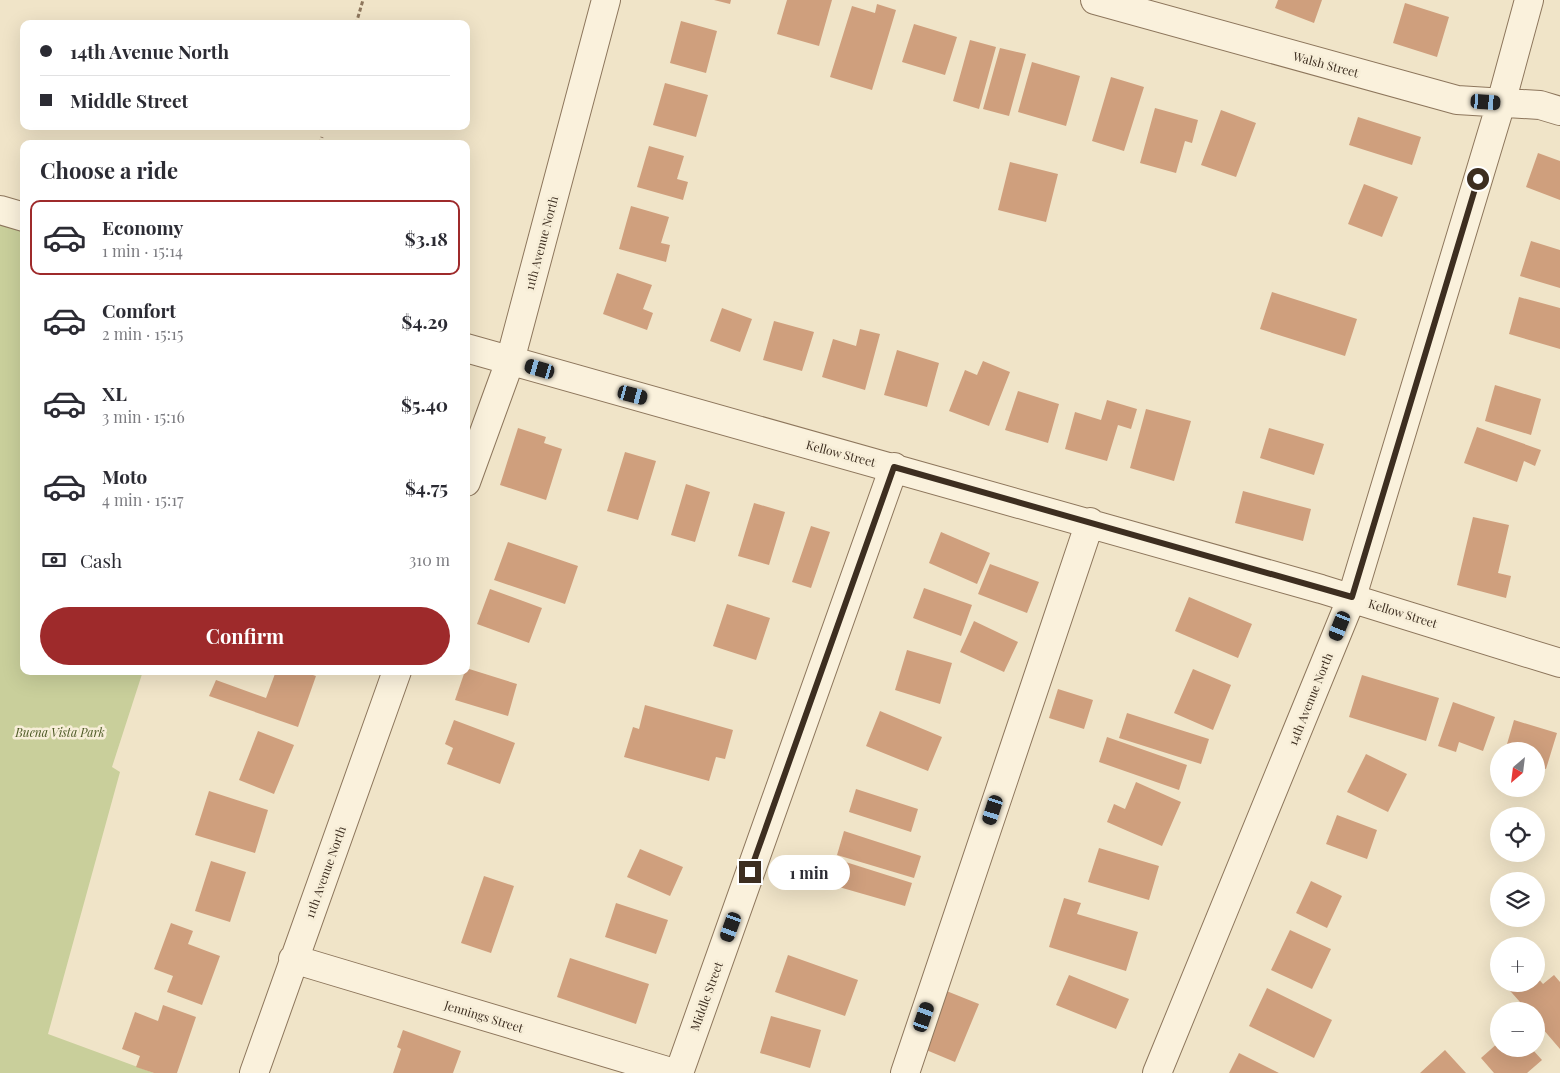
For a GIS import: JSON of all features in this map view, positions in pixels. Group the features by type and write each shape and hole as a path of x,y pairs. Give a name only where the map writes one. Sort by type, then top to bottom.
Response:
{"street":[{"name":"11th Avenue North","path":"470,471 510,361 606,0"},
{"name":"Walsh Street","path":"1095,0 1457,100 1540,105 1560,111"},
{"name":"14th Avenue North","path":"1157,1073 1352,597 1501,103 1529,0"},
{"path":"0,210 20,216"},
{"name":"Kellow Street","path":"470,349 1352,597 1560,663"},
{"name":"Middle Street","path":"679,1073 894,467"},
{"path":"905,1073 1090,522"},
{"name":"11th Avenue North","path":"254,1073 293,959 397,675"},
{"name":"Jennings Street","path":"293,959 674,1073"}],"path":[{"path":"357,20 363,0"}],"green space":[{"name":"Buena Vista Park","path":"0,225 20,231 20,675 142,675 112,767 120,772 48,1034 154,1073 0,1073"}],"building":[{"path":"714,0 731,0 730,4"},
{"path":"787,0 832,0 819,46 777,34"},
{"path":"1278,0 1322,0 1314,23 1275,8"},
{"path":"1405,3 1449,17 1437,57 1393,43"},
{"path":"877,4 896,10 872,90 830,77 852,6 875,13"},
{"path":"681,21 717,31 706,73 670,63"},
{"path":"914,24 957,37 945,75 902,62"},
{"path":"970,40 996,47 979,109 953,101"},
{"path":"1000,48 1026,54 1009,116 983,109"},
{"path":"1032,62 1080,76 1066,126 1018,112"},
{"path":"1111,77 1144,87 1124,151 1092,141"},
{"path":"665,83 708,95 696,137 653,125"},
{"path":"1155,108 1198,120 1192,143 1185,141 1176,173 1140,163"},
{"path":"1221,110 1256,123 1236,177 1201,165"},
{"path":"1358,117 1421,137 1412,165 1349,145"},
{"path":"649,146 684,156 677,179 688,182 683,200 637,187"},
{"path":"1538,153 1560,161 1560,200 1526,187"},
{"path":"1010,162 1058,174 1046,222 998,210"},
{"path":"1364,184 1398,197 1382,237 1348,224"},
{"path":"631,206 669,217 661,243 670,245 666,262 619,249"},
{"path":"1531,241 1560,250 1560,288 1520,276"},
{"path":"617,273 652,285 643,309 653,313 647,330 603,314"},
{"path":"1272,292 1357,319 1345,356 1260,329"},
{"path":"1519,297 1560,308 1560,349 1509,334"},
{"path":"722,308 752,319 740,352 710,341"},
{"path":"774,321 814,332 802,371 763,360"},
{"path":"860,329 880,334 865,390 822,377 833,339 856,346"},
{"path":"897,350 939,363 927,407 884,395"},
{"path":"983,361 1010,372 989,426 949,411 965,370 977,375"},
{"path":"1495,385 1541,399 1531,435 1485,421"},
{"path":"1018,391 1059,404 1048,443 1005,430"},
{"path":"1107,400 1137,409 1131,429 1118,425 1107,461 1065,449 1075,412 1101,420"},
{"path":"1146,409 1191,421 1174,481 1130,468"},
{"path":"1477,427 1541,450 1535,466 1524,461 1517,482 1464,463"},
{"path":"518,428 546,437 544,443 562,449 546,500 500,485"},
{"path":"1269,428 1324,444 1314,475 1260,458"},
{"path":"625,452 656,461 638,520 607,511"},
{"path":"686,484 710,492 695,542 671,535"},
{"path":"1243,491 1311,509 1303,541 1235,523"},
{"path":"754,503 785,512 769,565 738,556"},
{"path":"1473,517 1509,525 1498,573 1511,576 1506,598 1457,585"},
{"path":"811,526 830,532 811,588 792,582"},
{"path":"941,532 990,553 977,584 929,563"},
{"path":"508,542 578,566 565,604 494,580"},
{"path":"990,564 1039,582 1027,613 978,594"},
{"path":"924,588 972,605 961,636 913,618"},
{"path":"490,589 542,608 529,643 477,624"},
{"path":"1189,597 1252,624 1238,658 1175,631"},
{"path":"727,604 770,618 756,660 713,646"},
{"path":"974,621 1018,642 1004,672 960,652"},
{"path":"907,650 952,663 940,704 895,690"},
{"path":"470,669 517,684 508,716 455,700 464,675 470,675"},
{"path":"1193,669 1231,685 1213,730 1174,713"},
{"path":"275,675 316,676 298,727 209,696 216,680 266,698"},
{"path":"1362,675 1439,698 1426,741 1349,717"},
{"path":"1058,689 1093,700 1084,729 1049,718"},
{"path":"1453,702 1495,717 1483,751 1459,742 1456,752 1438,746"},
{"path":"645,705 733,730 725,759 716,757 709,781 624,757 633,727 639,729"},
{"path":"880,711 942,737 928,771 866,746"},
{"path":"1127,713 1209,739 1201,764 1119,738"},
{"path":"454,720 515,743 500,784 447,764 453,748 445,744"},
{"path":"1514,720 1557,733 1546,769 1545,742 1508,742"},
{"path":"258,731 294,745 274,794 239,780"},
{"path":"1107,737 1187,765 1179,790 1099,762"},
{"path":"1366,754 1407,774 1388,812 1347,792"},
{"path":"1136,782 1181,802 1162,846 1107,822 1114,804 1125,809"},
{"path":"856,789 918,809 911,832 849,812"},
{"path":"209,791 268,810 255,853 195,835"},
{"path":"1337,815 1377,830 1367,859 1326,844"},
{"path":"844,831 921,856 914,878 837,855"},
{"path":"1099,848 1159,866 1149,900 1088,882"},
{"path":"640,849 683,867 670,896 627,877"},
{"path":"833,858 912,883 905,906 825,883"},
{"path":"211,861 246,872 230,922 195,911"},
{"path":"484,876 514,886 491,953 461,943"},
{"path":"1311,881 1342,896 1327,928 1296,913"},
{"path":"1064,898 1081,903 1077,914 1138,932 1126,971 1049,947"},
{"path":"616,903 668,920 656,954 605,937"},
{"path":"171,923 193,931 188,944 220,956 202,1005 167,992 173,976 154,969"},
{"path":"1290,930 1331,949 1312,989 1271,970"},
{"path":"788,955 858,980 845,1016 775,992"},
{"path":"570,958 649,984 636,1024 557,997"},
{"path":"1069,975 1129,999 1116,1029 1056,1005"},
{"path":"1554,975 1560,982 1560,1049 1545,1032 1545,1002 1520,1002 1511,992 1545,992 1545,982"},
{"path":"1267,988 1332,1020 1314,1058 1249,1026"},
{"path":"944,990 979,1004 955,1062 919,1047"},
{"path":"163,1005 196,1017 177,1073 154,1073 136,1067 140,1056 122,1049 135,1012 158,1021"},
{"path":"771,1016 821,1030 810,1068 760,1053"},
{"path":"403,1030 461,1051 453,1073 393,1073 401,1049 397,1047"},
{"path":"1445,1050 1466,1073 1420,1073"},
{"path":"1490,1050 1490,1057 1539,1057 1542,1060 1527,1073 1494,1073 1481,1058"},
{"path":"1239,1053 1279,1073 1229,1073"}],"route":[{"path":"750,872 894,467 1352,597 1478,179"}]}
